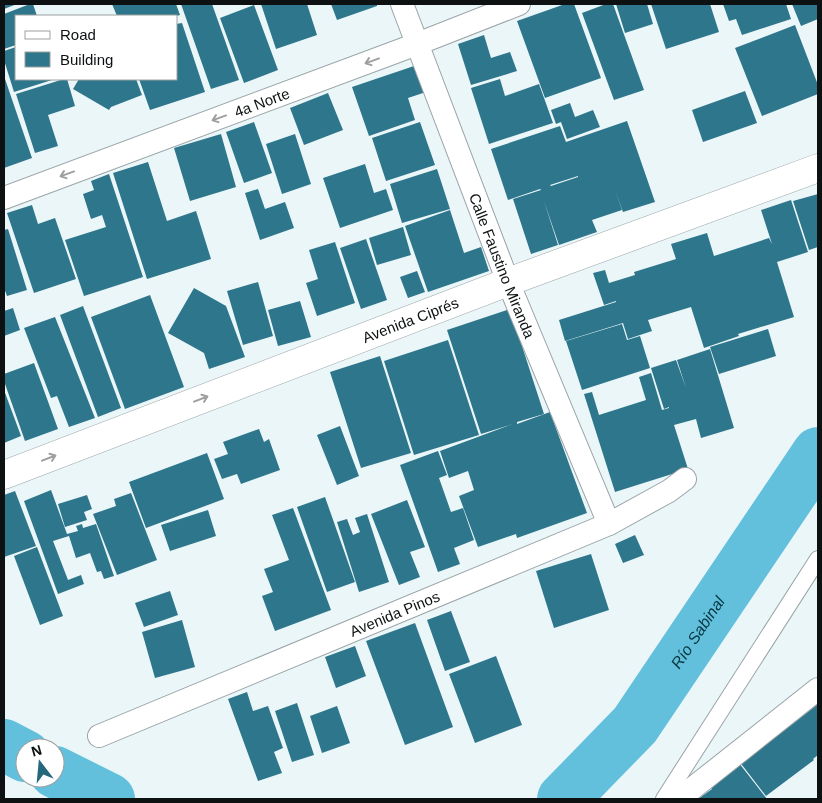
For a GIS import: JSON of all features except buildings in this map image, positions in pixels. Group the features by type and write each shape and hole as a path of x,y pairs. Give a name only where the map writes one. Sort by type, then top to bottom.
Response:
{"street":[{"name":"Calle Faustino Miranda","path":"402,4 508,282 609,524"},
{"name":"4a Norte","path":"4,198 519,4"},
{"name":"Avenida Ciprés","path":"4,475 508,282 818,168"},
{"name":"Avenida Pinos","path":"99,736 609,524 669,491 685,479"},
{"path":"664,799 818,559"},
{"path":"679,799 818,689"}],"waterway":[{"name":"Río Sabinal","path":"563,799 635,725 818,453"},
{"name":"Río Sabinal","path":"4,745 15,751"},
{"name":"Río Sabinal","path":"65,777 109,799"}]}
